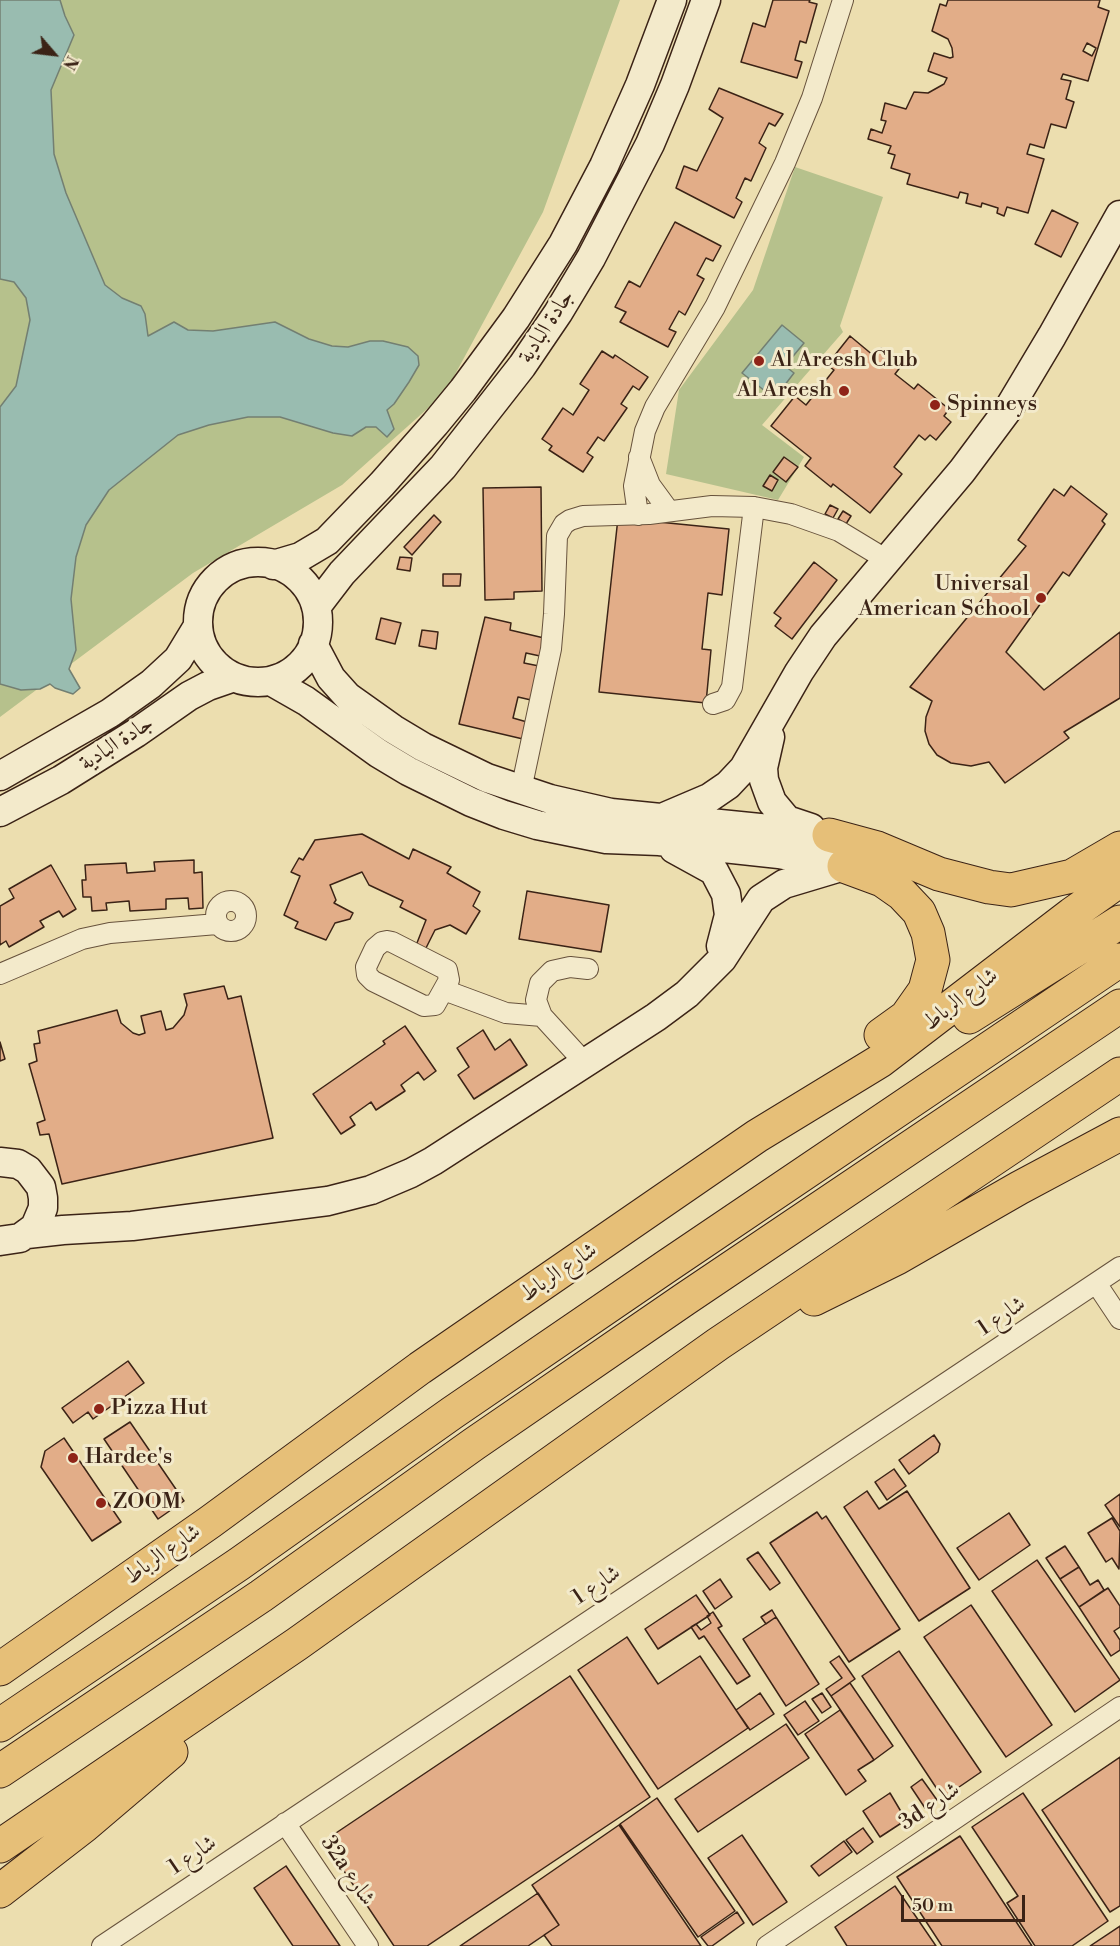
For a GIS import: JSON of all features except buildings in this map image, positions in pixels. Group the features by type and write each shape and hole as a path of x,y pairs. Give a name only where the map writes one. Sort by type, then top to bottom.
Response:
{"highway":[{"path":"830,835 877,848 939,874 989,887 1011,890 1072,876 1120,848"},
{"path":"758,1136 798,1088 906,1017 926,990 933,960 928,933 920,912 902,894 882,880 844,866"},
{"name":"شارع الرباط","path":"0,1669 210,1522 420,1368 758,1136 880,1061 1120,880"},
{"path":"880,1061 966,1019 1120,922"},
{"path":"0,1725 239,1564 452,1413 667,1266 1120,960"},
{"path":"0,1771 261,1596 474,1444 685,1299 1120,1006"},
{"path":"0,1846 297,1644 717,1344 1120,1074"},
{"path":"717,1344 878,1268 1120,1134"},
{"path":"0,1891 101,1812 297,1644"}],"street":[{"name":"جادة البادية","path":"273,565 300,557 327,541 435,424 516,318 562,244 604,166 631,105 672,0"},
{"name":"جادة البادية","path":"316,607 342,573 416,496 463,442 522,366 558,313 591,258 650,144 675,85 706,0"},
{"path":"638,515 634,486 642,441 650,419 706,323 785,162 812,98 843,0"},
{"path":"661,830 728,785 750,759 803,666 823,636 962,471 1009,408 1053,336 1120,215"},
{"path":"639,458 650,485 669,511"},
{"path":"520,790 551,649 556,543 564,524 576,517 638,515 712,506 754,507 791,514 842,532 882,565"},
{"path":"713,704 724,700 732,687 754,507"},
{"path":"249,563 273,565 296,576 311,595 316,607 318,619 314,644 301,663 292,671 271,681 258,682 234,677 222,671 205,651 198,626 202,601 208,590 225,572 249,563"},
{"name":"جادة البادية","path":"0,776 110,713 151,684 178,659 198,626"},
{"path":"314,644 331,678 343,692 423,747 455,763 520,790 611,813 661,830 844,866"},
{"name":"جادة البادية","path":"0,812 79,768 198,691 234,677"},
{"path":"271,681 306,701 378,753 408,771 471,802 537,825 606,839 661,830 830,835"},
{"path":"775,717 763,768 764,780 772,802 787,820 830,835"},
{"path":"661,830 714,871 726,894 729,915 723,943 711,972"},
{"path":"0,1242 14,1240 27,1234 159,1223 328,1201 371,1190 411,1173 656,1017 687,994 722,959 761,899 784,884 844,866"},
{"path":"0,974 68,943 89,937 217,924"},
{"path":"584,1062 542,1016 536,1000 537,991 545,976 560,967 588,969"},
{"path":"444,990 506,1013 542,1016"},
{"path":"2,1159 28,1170 41,1187 44,1198 56,1212 67,1219 104,1228"},
{"path":"27,1234 40,1218 44,1198"},
{"name":"شارع 1","path":"102,1946 1120,1268"},
{"path":"1096,1283 1120,1318"},
{"name":"3d شارع","path":"767,1946 1120,1707"},
{"name":"32a شارع","path":"285,1823 368,1946"}],"green space":[{"path":"0,0 620,0 543,212 445,393 342,485 193,573 0,717"},
{"name":"Al Areesh Club","path":"795,167 883,197 840,326 843,332 762,425 804,457 778,500 666,474 679,390 753,290"}],"water":[{"path":"0,0 60,0 74,35 51,90 54,154 66,193 105,285 122,298 141,306 145,314 148,336 174,322 188,330 213,331 275,322 309,339 332,346 348,347 370,341 383,341 408,347 418,356 419,365 394,404 387,410 394,429 387,437 376,427 366,427 352,436 333,433 280,417 248,417 209,425 178,435 109,490 86,525 76,557 71,599 76,650 69,669 80,688 73,694 50,684 40,689 21,690 0,684 0,407 16,386 30,320 26,298 14,282 0,279"},
{"path":"782,325 804,343 785,366 794,373 781,390 772,382 765,391 742,373"}],"place":[{"name":"Al Areesh Club","path":"759,361"},
{"name":"Al Areesh","path":"844,391"},
{"name":"Spinneys","path":"935,405"},
{"name":"Universal American School","path":"1041,598"},
{"name":"Pizza Hut","path":"99,1409"},
{"name":"Hardee's","path":"73,1458"},
{"name":"ZOOM","path":"101,1503"}]}
